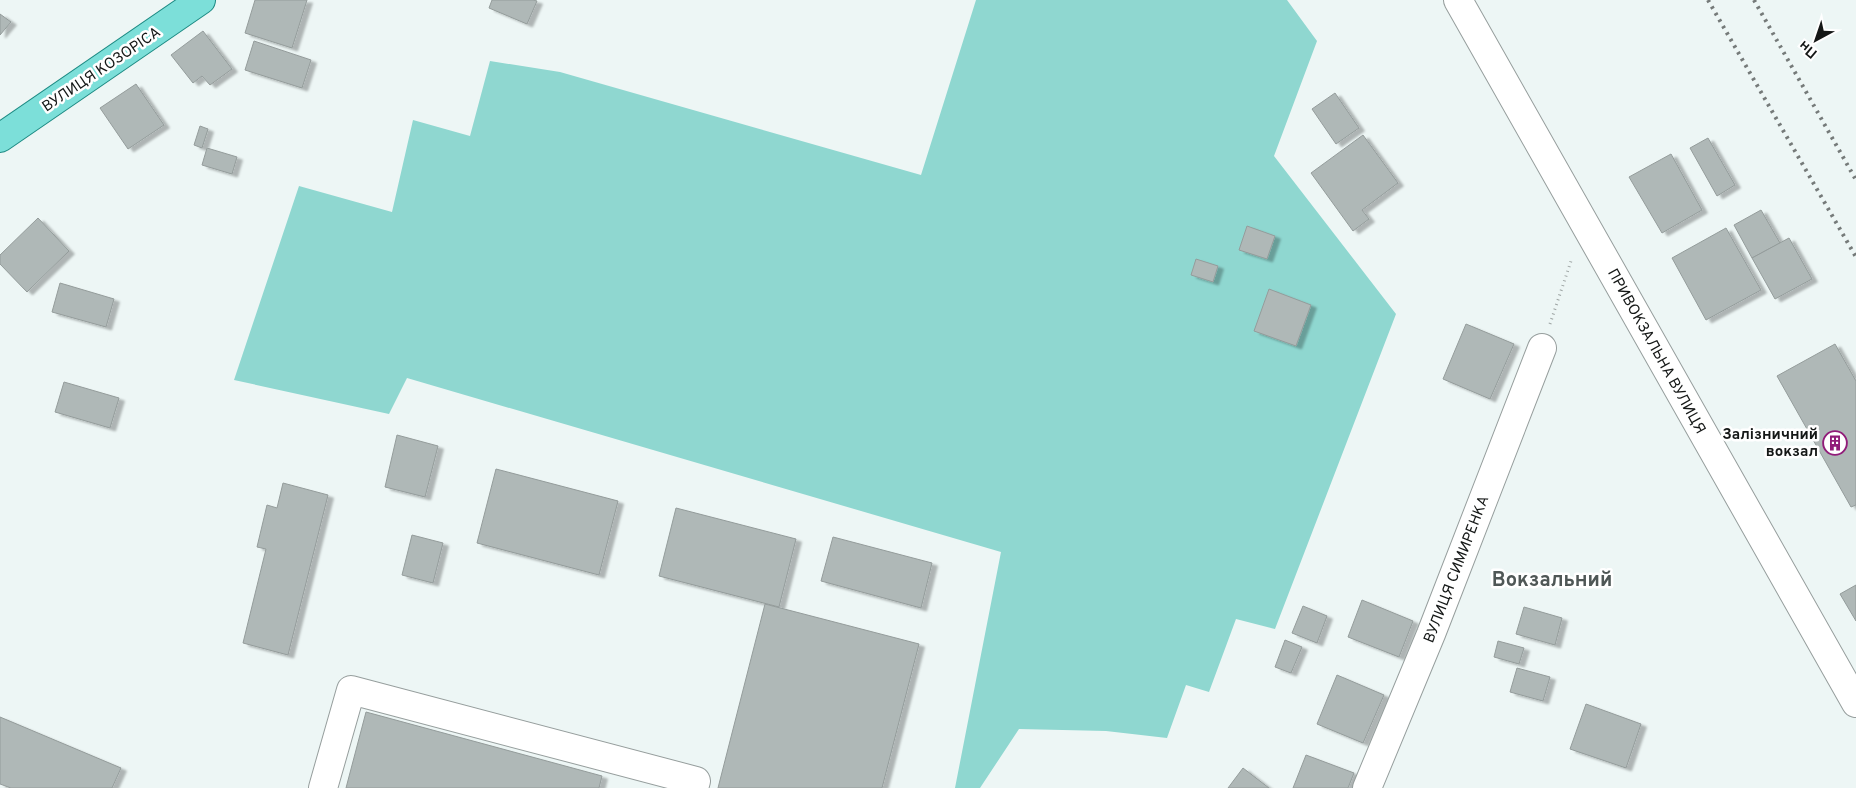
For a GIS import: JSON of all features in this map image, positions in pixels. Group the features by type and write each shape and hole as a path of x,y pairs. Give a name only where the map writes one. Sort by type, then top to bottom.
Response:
{"main road":[{"name":"ВУЛИЦЯ КОЗОРІСА","path":"0,138 201,0"}],"street":[{"name":"ПРИВОКЗАЛЬНА ВУЛИЦЯ","path":"1458,0 1856,703"},
{"name":"ВУЛИЦЯ СИМИРЕНКА","path":"1367,788 1431,634 1542,348"},
{"path":"323,788 351,690 696,781 694,788"}],"path":[{"path":"1542,348 1584,222"}],"shaded area":[{"path":"976,0 1287,0 1317,41 1274,156 1396,314 1275,629 1236,619 1209,692 1186,685 1167,738 1106,731 1019,729 980,788 955,788 1001,552 407,378 389,414 234,380 299,186 392,212 413,120 470,136 490,61 560,72 921,175"}],"building":[{"path":"255,0 307,0 292,48 245,33"},
{"path":"492,0 537,1 527,24 489,8"},
{"path":"0,14 11,22 0,35"},
{"path":"203,31 232,69 210,85 202,76 193,83 171,55"},
{"path":"254,41 311,60 302,88 245,70"},
{"path":"136,84 164,125 128,149 100,108"},
{"path":"1335,93 1359,128 1336,144 1312,109"},
{"path":"200,126 208,129 202,148 194,145"},
{"path":"1363,135 1398,183 1362,210 1369,219 1353,231 1311,173"},
{"path":"1708,138 1735,185 1717,196 1690,148"},
{"path":"207,148 237,157 232,174 202,165"},
{"path":"1671,154 1702,210 1662,233 1629,177"},
{"path":"1761,210 1780,243 1752,258 1734,225"},
{"path":"38,218 69,251 27,292 0,264 0,255"},
{"path":"1247,226 1275,236 1267,259 1239,250"},
{"path":"1726,228 1761,290 1706,320 1672,258"},
{"path":"1789,238 1812,279 1775,299 1752,258"},
{"path":"1196,259 1218,266 1213,282 1191,275"},
{"path":"60,283 114,299 106,327 52,312"},
{"path":"1269,289 1311,305 1296,346 1254,331"},
{"path":"1466,324 1514,344 1490,399 1443,379"},
{"name":"Залізничний вокзал","path":"1835,344 1856,381 1856,505 1851,507 1777,376"},
{"path":"64,382 119,398 110,428 55,412"},
{"path":"397,435 438,446 425,497 385,487"},
{"path":"496,469 618,501 599,575 477,543"},
{"path":"283,483 328,495 288,655 243,643 266,549 257,547 267,505 277,508"},
{"path":"676,508 796,539 779,607 659,576"},
{"path":"412,535 443,543 433,583 402,575"},
{"path":"833,537 932,563 921,608 821,581"},
{"path":"1856,585 1856,621 1840,594"},
{"path":"1362,600 1413,621 1399,657 1348,637"},
{"path":"765,604 919,644 882,788 718,788"},
{"path":"1303,606 1327,616 1317,643 1292,633"},
{"path":"1524,607 1562,618 1555,645 1516,634"},
{"path":"1285,640 1302,647 1291,673 1275,667"},
{"path":"1498,641 1524,648 1519,664 1494,657"},
{"path":"1517,668 1550,677 1543,701 1510,692"},
{"path":"1337,675 1384,695 1363,743 1317,724"},
{"path":"1586,704 1641,724 1626,768 1570,749"},
{"path":"366,712 602,776 599,788 346,788"},
{"path":"0,717 121,768 112,788 11,788 0,784"},
{"path":"1306,755 1354,773 1348,788 1293,788"},
{"path":"1243,768 1269,788 1228,788"}],"railway":[{"path":"1708,0 1856,257"},
{"path":"1754,0 1856,180"}],"place":[{"name":"Залізничний вокзал","path":"1835,443"}],"district":[{"name":"Вокзальний","path":"1552,579"}]}
